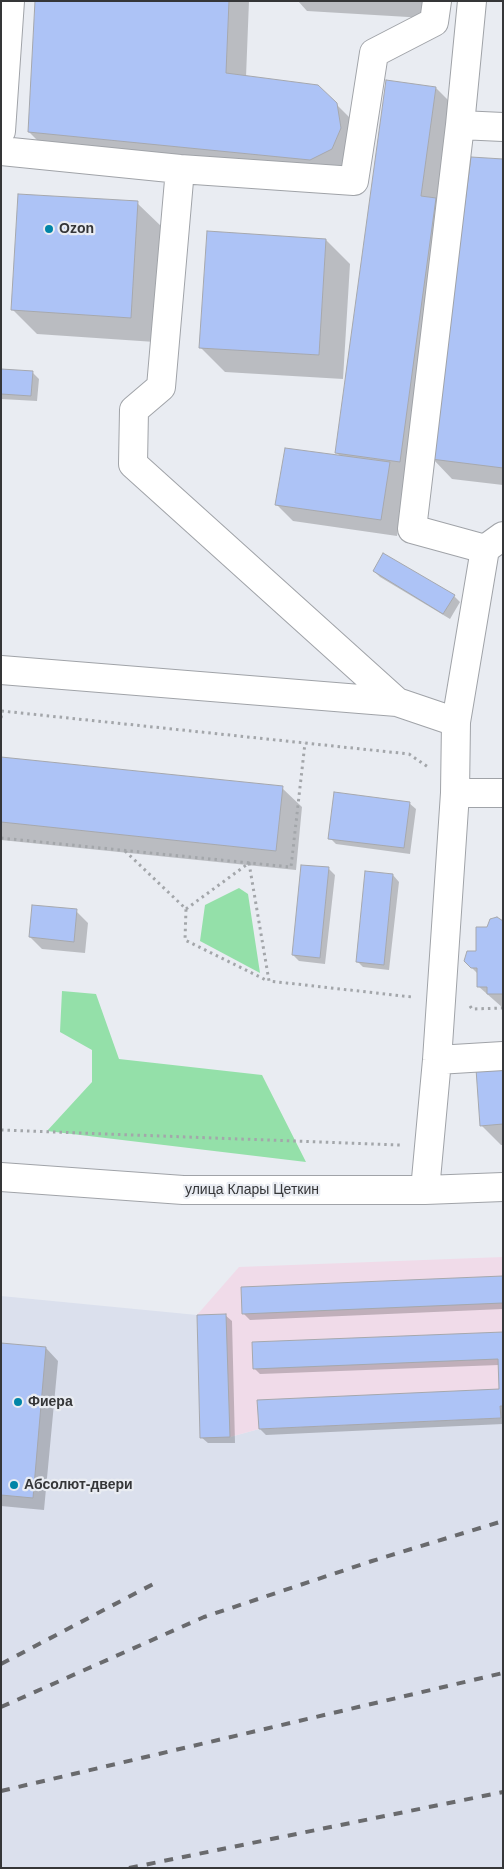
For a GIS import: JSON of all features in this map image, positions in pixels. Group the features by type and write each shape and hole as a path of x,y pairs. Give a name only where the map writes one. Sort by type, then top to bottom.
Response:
{"street":[{"path":"1,131 10,1"},
{"path":"1,151 180,169 354,181 374,53 434,22 437,1"},
{"path":"425,1190 455,793 456,722 494,543 412,529 460,125 472,1"},
{"path":"460,125 503,127"},
{"path":"180,169 161,387 134,410 133,464 397,702"},
{"path":"1,670 397,702 456,722"},
{"path":"455,793 503,793"},
{"path":"436,1060 503,1056"},
{"name":"улица Клары Цеткин","path":"1,1177 183,1190 425,1190 503,1186"}],"path":[{"path":"1,718 2,711 409,754 431,769"},
{"path":"1,838 291,868 305,743"},
{"path":"124,850 186,910 185,940 269,981 415,997"},
{"path":"186,910 248,863"},
{"path":"248,863 269,981"},
{"path":"1,1130 400,1145 401,1135"}],"shaded area":[{"path":"503,1257 503,1406 500,1406 501,1418 259,1429 230,1437 200,1438 197,1315 239,1267"},
{"path":"1,1296 197,1315 200,1437 230,1437 259,1429 501,1418 500,1406 503,1406 503,1868 1,1868"}],"green space":[{"path":"239,888 248,894 260,973 200,941 205,905"},
{"path":"62,991 96,994 119,1059 262,1075 306,1162 47,1131 92,1082 92,1050 60,1032"}],"building":[{"path":"35,1 229,1 226,73 318,85 337,103 341,128 332,149 310,160 28,132"},
{"path":"386,80 436,87 421,196 436,198 400,462 335,453"},
{"path":"471,157 503,159 503,468 431,459"},
{"path":"18,194 138,201 131,318 11,310"},
{"path":"207,231 326,239 319,355 199,348"},
{"path":"1,369 33,371 31,396 1,394"},
{"path":"285,448 390,462 381,520 275,505"},
{"path":"383,553 455,595 443,614 373,571"},
{"path":"1,757 283,786 276,851 1,822"},
{"path":"334,792 410,802 404,848 328,839"},
{"path":"301,865 329,867 320,958 292,955"},
{"path":"365,871 393,874 384,965 356,962"},
{"path":"32,905 77,909 74,942 29,937"},
{"path":"497,917 503,921 503,994 487,994 487,987 477,987 477,968 471,968 464,961 467,951 476,951 476,927 487,927 490,919"},
{"path":"503,1067 503,1124 480,1126 476,1069"},
{"path":"503,1276 503,1303 242,1314 241,1287"},
{"path":"226,1314 230,1437 200,1438 197,1315"},
{"path":"503,1332 503,1406 500,1406 501,1418 259,1429 257,1400 499,1389 498,1359 253,1369 252,1342"},
{"path":"1,1343 46,1347 33,1498 1,1495"}],"railway":[{"path":"1,1707 204,1617 372,1561 503,1521"},
{"path":"1,1664 157,1582"},
{"path":"1,1791 503,1673"},
{"path":"129,1868 503,1792"}],"place":[{"name":"Ozon","path":"49,229"},
{"name":"Фиера","path":"18,1402"},
{"name":"Абсолют-двери","path":"14,1485"}]}
